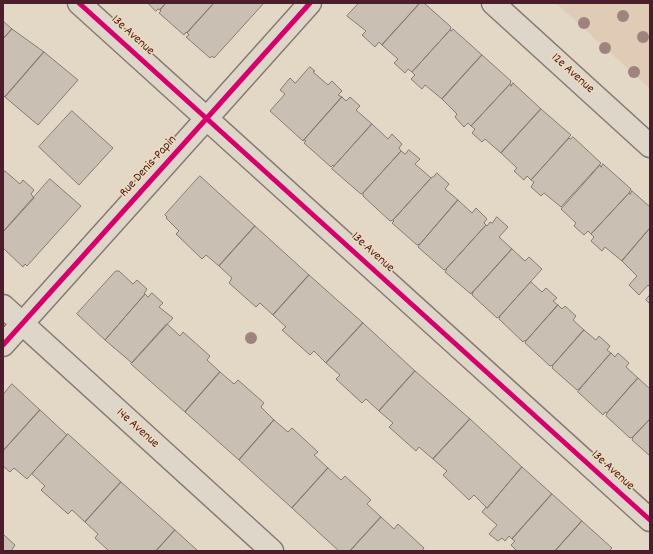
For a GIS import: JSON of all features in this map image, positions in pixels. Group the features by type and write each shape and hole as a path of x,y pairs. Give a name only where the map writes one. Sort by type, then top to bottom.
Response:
{"street":[{"name":"13e Avenue","path":"79,3 208,118 650,520"},
{"name":"Rue Denis-Papin","path":"3,345 310,3"},
{"name":"12e Avenue","path":"493,3 650,146"},
{"name":"14e Avenue","path":"3,306 272,551"}],"shaded area":[{"path":"556,3 650,3 650,89"}],"building":[{"path":"148,3 166,3 160,10 158,9 156,11"},
{"path":"166,3 214,3 184,35 159,13"},
{"path":"214,3 264,3 214,58 212,56 210,58 186,37 189,35 187,33"},
{"path":"359,3 420,3 382,45 379,42 375,47 362,35 366,31 347,16"},
{"path":"420,3 424,3 451,27 450,30 412,72 408,69 405,73 394,63 398,59 382,45"},
{"path":"3,21 12,29 3,39"},
{"path":"12,29 44,52 5,97 3,95 3,39"},
{"path":"453,29 482,55 442,99 425,85 422,89 411,79 415,75 412,72 450,30 451,31"},
{"path":"44,52 78,80 38,125 5,97"},
{"path":"482,55 511,81 510,84 471,126 468,123 464,127 455,117 457,114 442,99"},
{"path":"310,67 315,71 313,72 328,85 332,81 342,91 338,95 342,97 303,141 270,111 285,94 280,90 290,78 295,83"},
{"path":"513,83 541,109 501,153 485,139 482,142 472,133 475,129 471,126 510,84 511,86"},
{"path":"342,97 346,101 350,97 360,106 356,110 372,124 334,166 333,165 331,167 304,143 306,141 304,140"},
{"path":"541,109 571,135 531,180 527,176 524,180 514,171 517,168 501,153"},
{"path":"72,111 113,148 79,185 39,147"},
{"path":"372,124 388,139 392,134 402,144 399,148 401,151 361,194 332,169"},
{"path":"573,137 601,163 561,207 544,193 541,196 531,187 534,182 531,180 569,138 570,139"},
{"path":"409,150 420,159 415,164 431,178 393,220 390,221 363,196 363,193 401,151 405,154"},
{"path":"603,164 631,189 591,234 588,231 584,235 574,226 576,223 561,209 600,165 601,167"},
{"path":"5,171 20,184 23,180 34,190 31,194 34,198 3,232 3,174"},
{"path":"437,173 449,184 445,189 458,200 420,244 417,245 392,223 394,221 393,220"},
{"path":"200,176 255,226 219,266 206,255 202,259 176,234 179,231 166,218 167,217 165,215"},
{"path":"50,179 81,206 27,266 25,264 23,267 3,248 3,232"},
{"path":"632,191 650,207 650,228 622,261 605,247 602,251 591,241 594,237 591,234"},
{"path":"458,200 472,213 476,208 487,219 484,223 486,225 444,270 418,247"},
{"path":"497,217 508,227 499,237 512,249 471,294 445,272 446,269 486,225 487,226 490,222 492,223"},
{"path":"255,226 309,275 273,315 260,303 256,307 229,283 232,278 219,266"},
{"path":"650,228 650,287 648,285 639,295 629,285 637,276 622,261"},
{"path":"512,249 525,261 529,257 542,269 497,318 472,295 473,292"},
{"path":"116,271 119,271 133,284 137,280 147,289 145,294 105,340 77,314"},
{"path":"309,275 363,323 326,363 314,351 310,355 282,330 286,327 273,315"},
{"path":"531,282 542,292 546,288 557,298 553,301 558,305 526,341 525,340 523,342 499,319 500,316"},
{"path":"152,293 163,303 159,307 173,318 132,363 105,340 145,294 148,297"},
{"path":"650,295 650,304 646,300"},
{"path":"558,305 562,309 565,306 576,316 573,320 584,330 553,365 550,366 525,343"},
{"path":"363,323 415,371 379,411 366,399 362,403 336,379 340,375 326,363"},
{"path":"167,324 180,336 183,332 210,356 207,360 220,372 185,412 131,364"},
{"path":"584,330 596,340 599,336 610,346 607,350 611,353 577,390 552,368"},
{"path":"611,353 615,357 618,353 629,363 626,367 638,378 607,413 605,412 603,415 578,392"},
{"path":"415,371 470,419 433,459 419,447 416,451 389,427 393,423 379,411"},
{"path":"220,372 234,384 238,380 264,403 261,407 274,420 239,460 185,412"},
{"path":"638,378 650,389 650,419 633,437 630,438 606,416"},
{"path":"12,384 40,410 3,451 3,395"},
{"path":"40,410 67,435 27,479 14,468 10,472 3,466 3,451"},
{"path":"470,419 522,467 487,508 474,495 469,500 443,475 447,471 433,459"},
{"path":"650,419 650,456 632,440"},
{"path":"274,420 288,432 292,428 318,452 314,455 328,468 292,508 239,460"},
{"path":"68,434 121,482 85,522 72,510 68,514 41,490 45,486 32,474"},
{"path":"522,467 552,494 512,539 509,536 505,541 502,538 498,541 489,534 497,525 482,512"},
{"path":"328,468 341,480 345,476 371,500 367,504 381,517 350,551 339,551 292,508"},
{"path":"121,482 175,530 156,551 109,551 95,538 98,534 85,522"},
{"path":"552,494 582,521 555,551 517,551 511,545 515,541 512,539"},
{"path":"381,517 394,529 398,524 424,548 422,551 350,551"},
{"path":"582,521 612,548 609,551 555,551"},
{"path":"175,530 198,551 156,551"},
{"path":"3,534 15,545 11,551 3,551"}],"cycle path":[{"path":"79,3 650,520"},
{"path":"3,345 310,3"}]}
